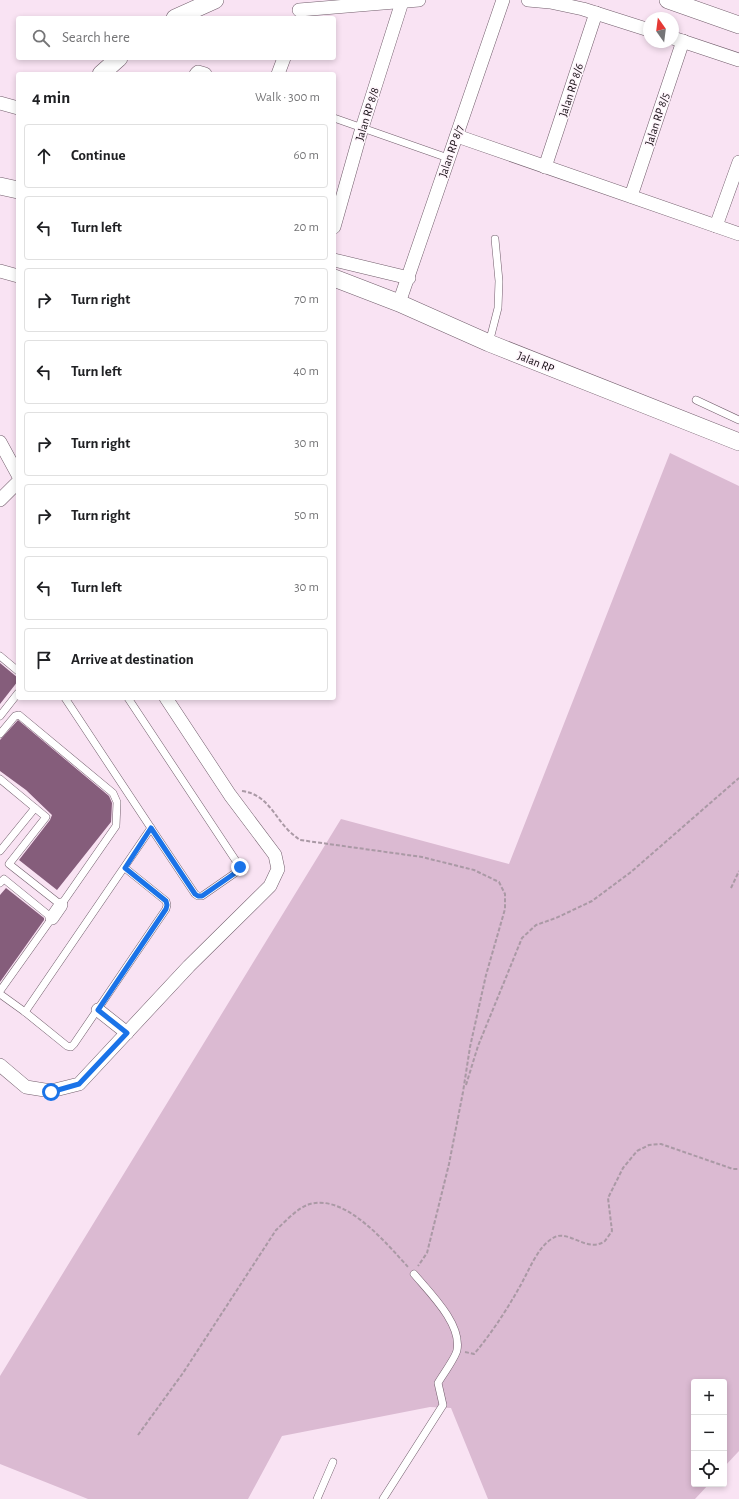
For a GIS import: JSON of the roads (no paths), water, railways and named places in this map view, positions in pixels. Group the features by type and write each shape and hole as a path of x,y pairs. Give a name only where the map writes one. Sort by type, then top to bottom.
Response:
{"street":[{"path":"179,16 213,0"},
{"path":"300,10 419,0"},
{"name":"Jalan RP 8/7","path":"399,303 503,0"},
{"path":"528,0 550,2 583,9 643,28"},
{"path":"668,0 739,25"},
{"name":"Jalan RP 8/8","path":"336,220 362,128 402,2"},
{"name":"Jalan RP 8/6","path":"545,167 596,13"},
{"path":"679,39 739,60"},
{"name":"Jalan RP 8/5","path":"631,196 675,48"},
{"path":"103,72 117,60"},
{"path":"279,72 283,60"},
{"path":"0,103 16,107"},
{"path":"456,136 739,234"},
{"path":"716,226 739,162"},
{"path":"0,186 16,190"},
{"path":"336,260 408,278"},
{"path":"0,271 16,275"},
{"name":"Jalan RP","path":"336,279 399,303 489,343 739,442"},
{"path":"0,442 16,471"},
{"path":"0,500 16,484"},
{"path":"0,1065 26,1086 51,1092 79,1084 189,966 270,886 278,869 275,855 230,795 167,700"},
{"path":"52,918 61,905"},
{"path":"98,1010 127,1033"}],"lane":[{"path":"336,119 448,158"},
{"path":"489,343 498,308 499,281 495,239"},
{"path":"696,400 739,420"},
{"path":"0,656 16,669"},
{"path":"0,716 16,696"},
{"path":"66,700 195,894 202,896 238,871 240,867 129,700"},
{"path":"0,734 15,716 19,715 113,793 117,802 116,826 61,905 9,864 46,817 0,780"},
{"path":"0,851 35,808"},
{"path":"25,1012 151,828"},
{"path":"0,994 67,1046 71,1047 74,1044 166,909 166,901 125,868"},
{"path":"0,884 4,879 52,918 0,991"},
{"path":"383,1499 443,1405 438,1383 457,1351 456,1331 445,1311 414,1274"},
{"path":"317,1499 333,1462"}]}
